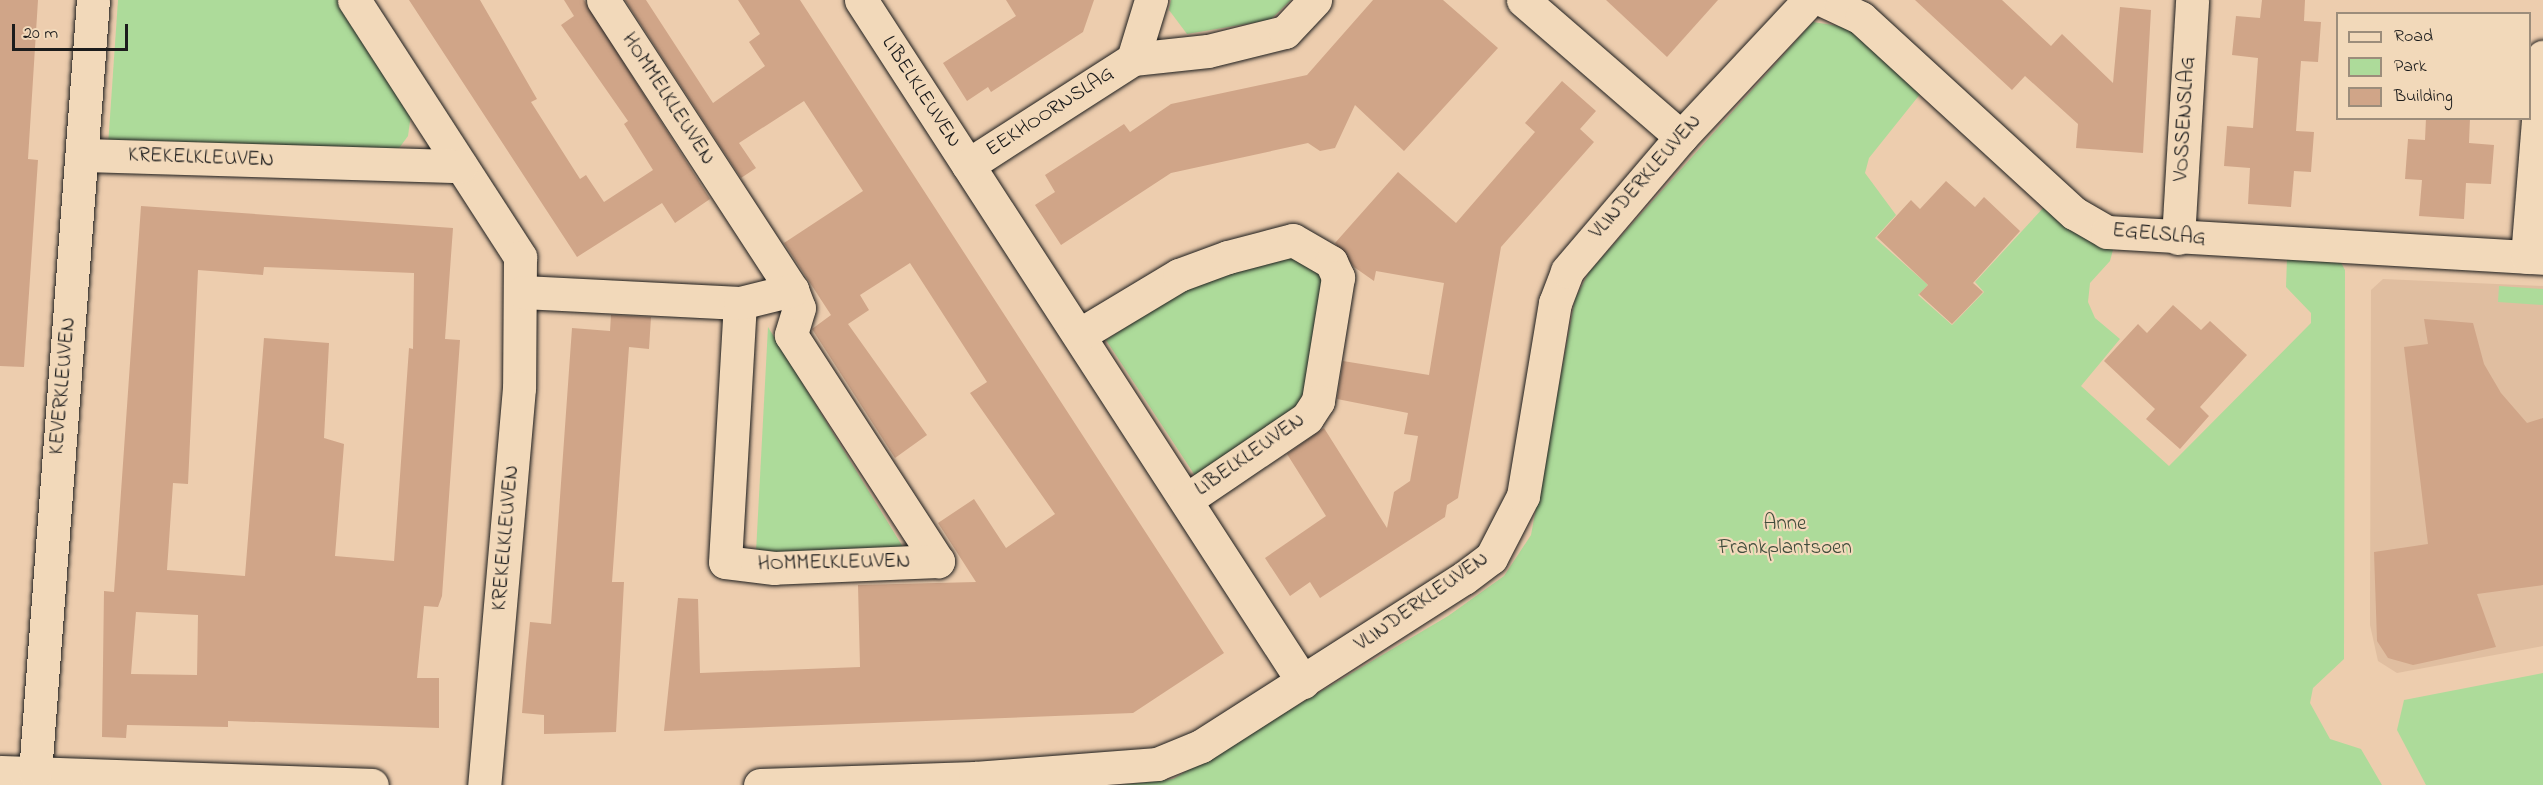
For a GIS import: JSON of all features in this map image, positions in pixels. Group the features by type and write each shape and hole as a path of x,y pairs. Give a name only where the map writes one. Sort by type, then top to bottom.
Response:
{"street":[{"name":"KEVERKLEUVEN","path":"35,773 84,155 93,0"},
{"name":"KREKELKLEUVEN","path":"354,0 520,257 523,292 519,388 484,785"},
{"name":"HOMMELKLEUVEN","path":"603,0 792,290 799,308 791,335 938,561 774,568 725,562 740,303"},
{"name":"LIBELKLEUVEN","path":"861,0 1303,682"},
{"name":"EEKHOORNSLAG","path":"1133,59 1151,0"},
{"name":"EEKHOORNSLAG","path":"968,165 1133,59 1208,51 1285,32 1315,0"},
{"path":"1523,0 1681,137"},
{"name":"VLINDERKLEUVEN","path":"760,785 975,778 1157,764 1201,746 1491,558 1522,496 1555,303 1567,271 1681,137 1809,0"},
{"name":"EGELSLAG","path":"1823,0 1861,18 2091,225 2108,232 2535,258"},
{"name":"VOSSENSLAG","path":"2178,238 2192,0"},
{"path":"2535,258 2543,57"},
{"name":"KREKELKLEUVEN","path":"84,155 460,166"},
{"name":"LIBELKLEUVEN","path":"1079,335 1179,275 1228,257 1293,240 1331,262 1338,277 1318,401 1307,417 1186,500"},
{"path":"523,292 740,303 792,290"},
{"path":"0,772 372,785"}],"shaded area":[{"path":"2383,279 2543,286 2543,646 2397,673 2378,661 2370,625 2371,290"}],"green space":[{"path":"118,0 338,0 411,114 408,136 394,155 108,146"},
{"path":"1171,0 1291,0 1270,20 1187,34 1169,10"},
{"name":"Anne Frankplantsoen","path":"1813,22 1846,27 1921,93 1869,158 1865,173 1896,215 1875,238 1928,285 1918,295 1952,325 1984,292 1975,282 2045,206 2075,233 2114,246 2110,261 2090,283 2088,302 2095,318 2120,339 2081,386 2169,466 2311,323 2311,313 2286,287 2287,258 2339,259 2345,270 2344,659 2313,688 2310,703 2330,739 2361,749 2382,785 1121,785 1173,779 1448,616 1504,576 1531,535 1575,299 1589,272"},
{"path":"1299,255 1312,262 1324,284 1307,386 1295,409 1196,477 1106,340 1197,281"},
{"path":"2499,286 2543,289 2543,305 2498,302"},
{"path":"768,327 906,552 756,552"},
{"path":"2543,673 2543,785 2426,785 2397,730 2404,700"}],"building":[{"path":"0,0 38,0 28,159 38,160 24,367 0,366"},
{"path":"409,0 480,0 537,99 531,102 580,179 586,175 604,202 653,170 624,124 628,121 561,25 574,16 564,0 584,0 710,199 675,223 662,203 577,257"},
{"path":"625,0 646,0 713,103 765,66 749,42 760,34 738,0 800,0 1224,653 1133,713 664,731 678,598 698,599 700,673 860,667 858,585 976,582 938,523 974,499 1006,548 1055,514 970,393 987,382 910,263 860,295 869,310 848,324 927,435 895,458 812,329 831,315 784,243 863,191 804,101 739,143 756,168 741,178"},
{"path":"1006,0 1094,0 1083,32 991,92 988,87 967,101 943,63 1016,16"},
{"path":"1373,0 1443,0 1498,48 1404,151 1355,105 1335,148 1320,151 1308,143 1171,173 1061,245 1035,205 1055,192 1045,175 1124,124 1130,132 1171,104 1307,75"},
{"path":"1606,0 1718,0 1667,57"},
{"path":"1915,0 2002,0 2051,46 2062,34 2113,83 2120,7 2151,10 2143,153 2076,148 2078,124 2025,76 2012,90"},
{"path":"2262,0 2305,0 2304,21 2321,22 2318,62 2301,61 2296,131 2314,132 2311,172 2294,171 2291,207 2248,204 2250,168 2224,166 2227,126 2253,128 2258,58 2232,55 2236,16 2260,18"},
{"path":"1562,81 1596,111 1580,129 1594,142 1501,247 1458,498 1447,505 1445,517 1320,598 1310,582 1290,596 1265,558 1326,516 1287,454 1324,428 1387,528 1394,492 1410,481 1418,436 1404,434 1408,413 1337,399 1343,361 1429,375 1444,283 1376,271 1374,281 1354,267 1335,243 1398,172 1456,223 1535,132 1525,123"},
{"path":"2426,120 2470,120 2469,143 2494,145 2491,184 2466,183 2464,219 2419,216 2422,180 2405,179 2408,139 2425,140"},
{"path":"1946,181 1975,207 1984,197 2020,231 1973,283 1983,292 1952,324 1919,294 1928,285 1877,237 1911,200 1920,209"},
{"path":"141,206 453,228 445,339 460,340 442,596 438,607 424,606 417,678 439,678 439,728 228,721 228,727 127,725 126,738 102,737 104,591 114,592","holes":["264,267 414,273 413,349 409,348 394,561 335,556 344,444 324,438 329,343 264,338 245,576 167,570 173,483 188,484 198,270 263,275","136,612 198,615 197,675 131,674"]},
{"path":"2173,305 2201,330 2210,321 2247,355 2200,407 2209,416 2180,449 2146,419 2155,409 2104,361 2138,324 2147,333"},
{"path":"611,315 651,317 649,349 629,347 612,582 624,582 616,732 544,734 544,715 522,713 530,622 551,624 572,328 610,331"},
{"path":"2424,319 2473,323 2484,364 2501,393 2527,423 2543,418 2543,585 2477,594 2496,647 2413,665 2388,658 2377,641 2374,552 2428,544 2404,347 2428,344"}]}
